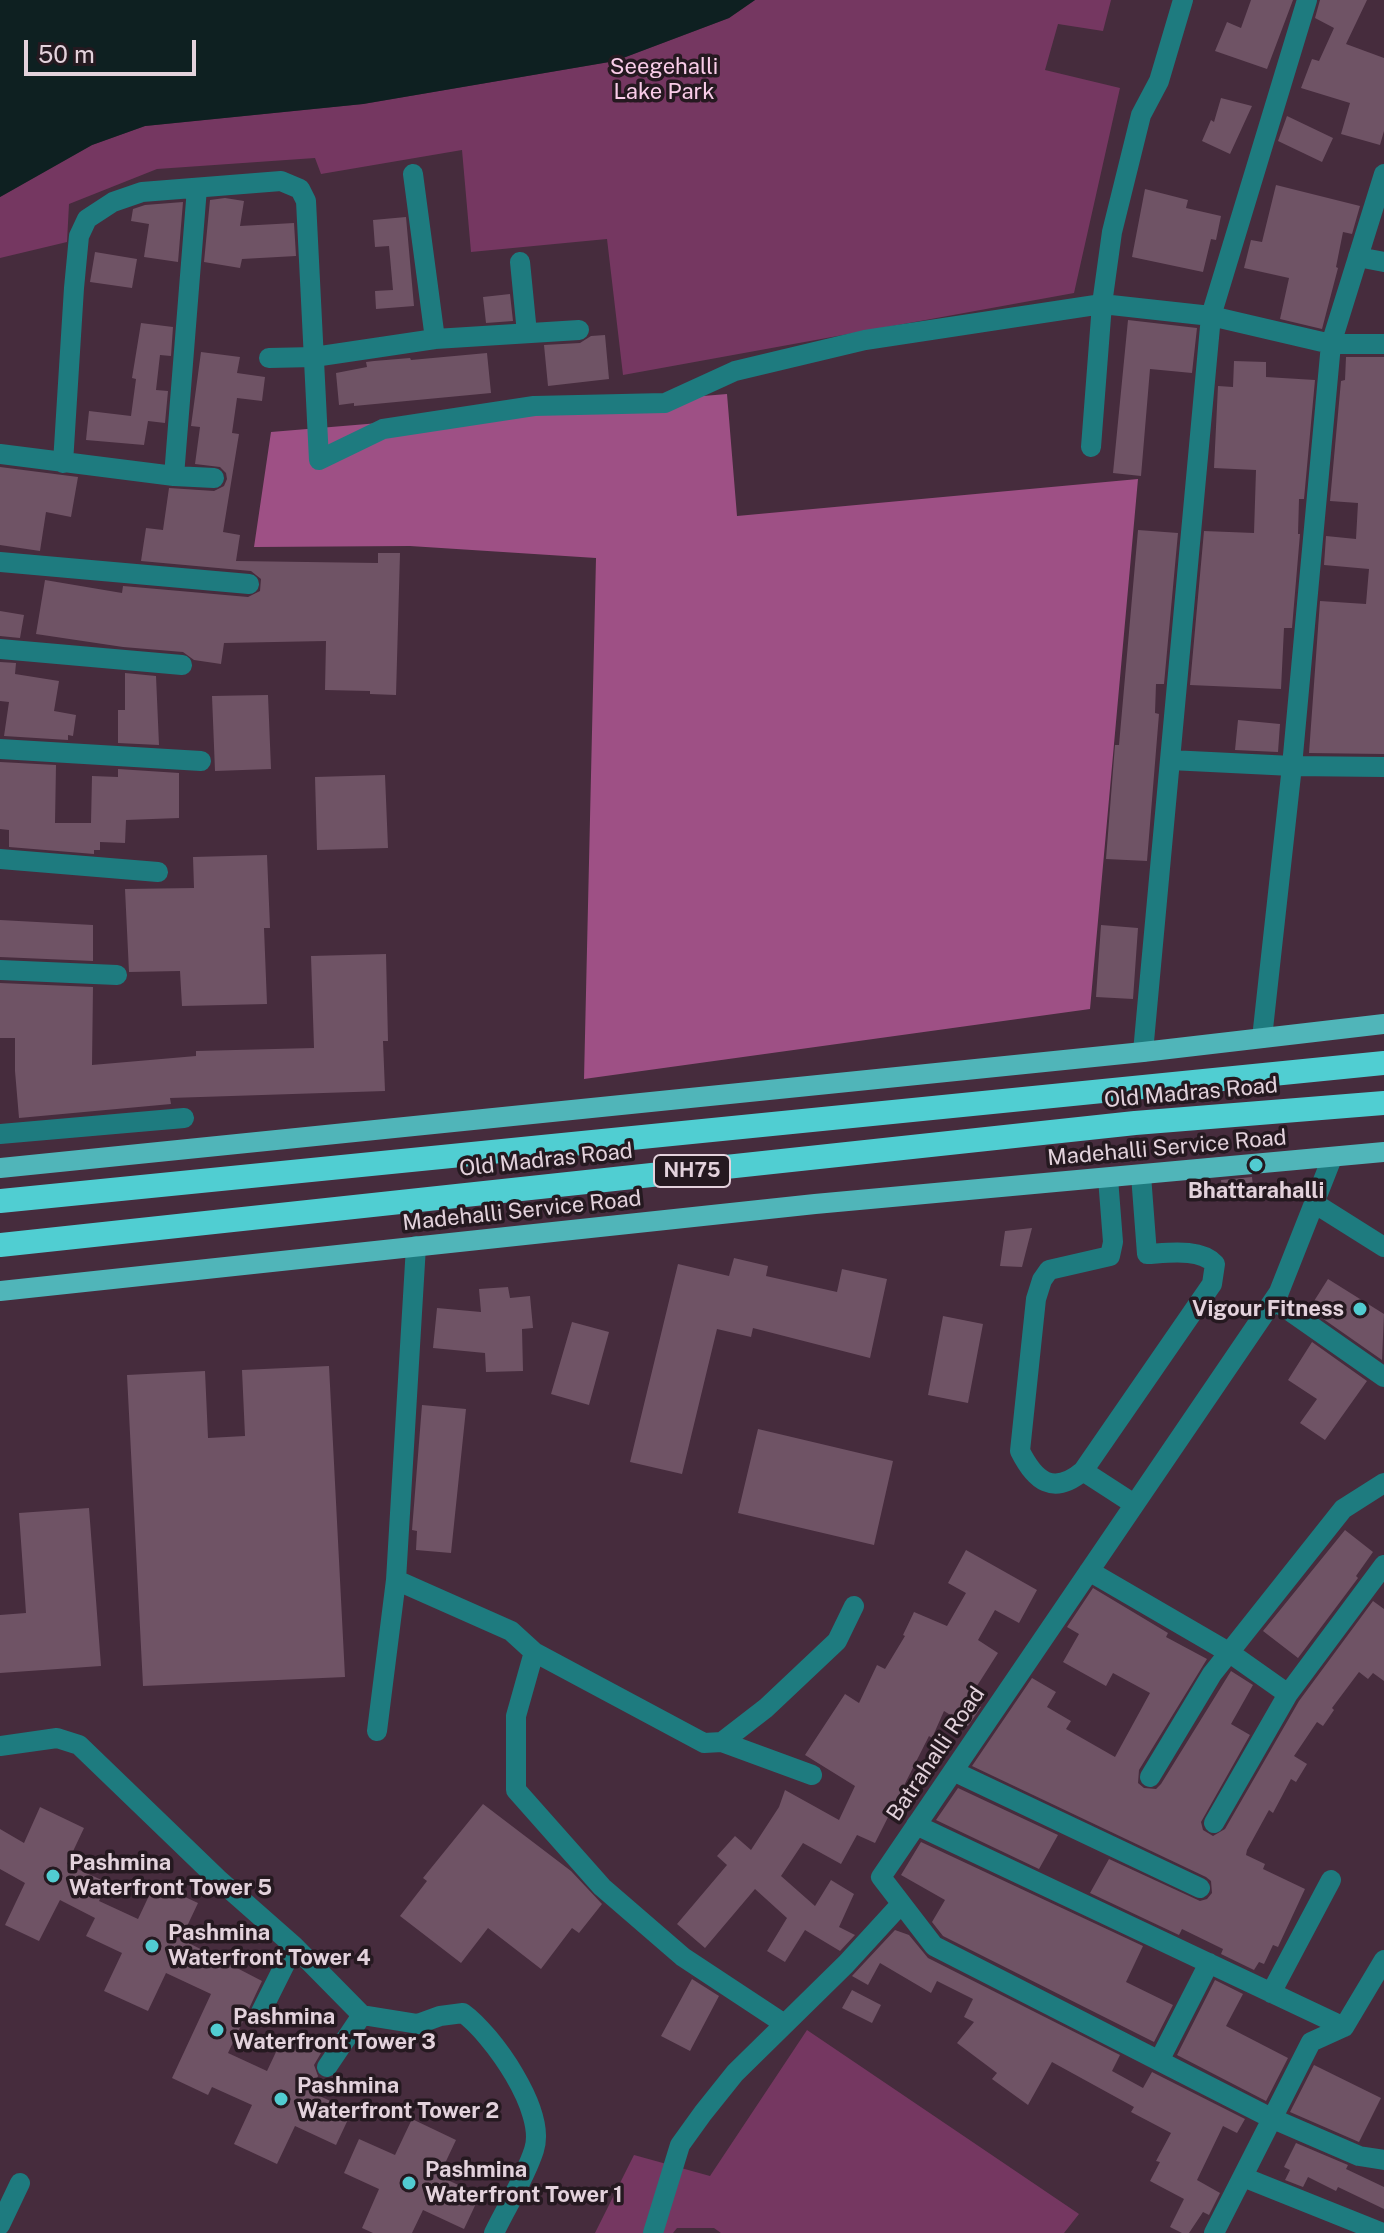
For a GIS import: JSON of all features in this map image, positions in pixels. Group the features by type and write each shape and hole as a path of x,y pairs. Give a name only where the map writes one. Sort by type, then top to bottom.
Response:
{"highway":[{"name":"Old Madras Road","path":"0,1201 1384,1063"},
{"name":"Old Madras Road","path":"0,1245 1119,1125 1384,1103"}],"main road":[{"path":"0,1168 1143,1052 1384,1024"},
{"name":"Madehalli Service Road","path":"0,1291 800,1206 1384,1152"}],"street":[{"path":"1091,447 1102,304 1112,232 1141,115 1159,81 1183,0"},
{"path":"1143,1052 1211,316 1307,0"},
{"path":"413,174 435,339"},
{"path":"1262,1038 1292,766 1331,344 1384,174"},
{"path":"63,463 79,236 87,219 113,202 142,192 281,181 300,189 306,201 319,460 383,429 534,406 665,403 735,371 865,340 1102,304 1211,316 1331,344 1384,344"},
{"path":"174,476 197,188"},
{"path":"1358,257 1384,262"},
{"path":"520,262 527,333"},
{"path":"269,358 314,357 435,339 579,330"},
{"path":"0,454 174,476 214,478"},
{"path":"0,562 249,584"},
{"path":"0,649 182,665"},
{"path":"0,749 201,761"},
{"path":"1170,760 1384,767"},
{"path":"0,859 158,872"},
{"path":"0,970 117,975"},
{"path":"0,1134 184,1118"},
{"name":"Batrahalli Road","path":"1332,1158 1274,1300 881,1877 934,1946 1271,2118 1359,2156 1384,2160"},
{"path":"1141,1175 1147,1254"},
{"path":"1108,1178 1113,1242 1110,1256"},
{"path":"1314,1203 1384,1247"},
{"path":"377,1731 396,1580 416,1246"},
{"path":"1147,1254 1197,1254 1209,1257 1215,1264 1216,1274 1083,1471 1064,1483 1045,1482 1030,1470 1020,1451 1036,1299 1042,1280 1049,1270 1110,1256 1147,1254"},
{"path":"1274,1300 1384,1377"},
{"path":"1083,1471 1134,1504"},
{"path":"1150,1777 1212,1674 1343,1509 1384,1483"},
{"path":"1214,1823 1288,1694 1384,1565"},
{"path":"1089,1571 1230,1653 1288,1694"},
{"path":"396,1580 511,1631 534,1652 704,1743 722,1742 812,1775"},
{"path":"722,1742 766,1708 837,1641 854,1606"},
{"path":"534,1652 516,1716 516,1790 602,1887 683,1957 783,2023"},
{"path":"0,1746 57,1738 79,1745 218,1879 294,1946 362,2015 418,2024 440,2016 463,2013 477,2023 518,2080 536,2128 535,2148 494,2233"},
{"path":"953,1771 1200,1888"},
{"path":"916,1825 1344,2027"},
{"path":"1271,1993 1331,1880"},
{"path":"653,2233 680,2145 735,2073 846,1964 901,1904"},
{"path":"261,2012 294,1946"},
{"path":"1214,2233 1311,2042 1344,2027 1384,1960"},
{"path":"1159,2061 1209,1963"},
{"path":"327,2067 362,2015"},
{"path":"1243,2177 1383,2233"},
{"path":"0,2225 20,2183"}],"green space":[{"name":"Seegehalli Lake Park","path":"755,0 1111,0 1103,31 1058,24 1045,70 1120,88 1074,293 623,375 607,239 471,252 462,150 321,174 315,158 157,169 69,204 67,242 0,258 0,197 92,145 145,126 363,104 615,61 729,18"},
{"path":"807,2030 1079,2214 1064,2233 721,2233 714,2228 677,2228 673,2233 595,2233 634,2155 710,2176"}],"shaded area":[{"path":"0,0 755,0 729,18 615,61 363,104 145,126 92,145 0,197"},
{"path":"727,394 737,516 1138,479 1090,1009 584,1079 596,558 410,546 254,547 271,432"}],"building":[{"path":"1251,0 1293,0 1267,69 1215,51 1227,22 1241,28"},
{"path":"1320,0 1367,0 1346,44 1384,58 1384,131 1380,145 1341,134 1350,103 1301,88 1312,59 1319,61 1334,28 1315,18"},
{"path":"1221,98 1252,106 1230,154 1202,141 1211,120 1214,122"},
{"path":"1287,116 1333,138 1322,162 1278,141"},
{"path":"1276,185 1360,206 1352,234 1343,232 1338,268 1322,329 1280,319 1289,278 1244,268 1251,240 1262,242"},
{"path":"1145,189 1188,200 1186,208 1221,216 1216,240 1211,239 1203,272 1132,257"},
{"path":"225,198 244,201 240,226 294,223 296,256 242,259 240,268 204,262 210,200"},
{"path":"183,202 178,262 144,257 149,224 131,221 133,209"},
{"path":"406,217 414,306 376,309 375,291 393,290 389,246 375,247 373,220"},
{"path":"95,252 137,259 132,288 90,282"},
{"path":"510,294 513,321 486,323 483,297"},
{"path":"1128,320 1197,328 1192,373 1150,369 1141,476 1113,473"},
{"path":"141,323 173,327 171,356 160,355 156,390 168,391 165,423 148,421 144,445 86,440 89,411 131,416 136,379 132,378"},
{"path":"605,335 609,379 548,386 544,345 580,343 591,336"},
{"path":"201,352 240,357 237,373 265,377 262,401 237,398 232,433 239,434 223,532 240,535 236,561 378,563 378,553 400,553 396,695 325,690 326,641 224,643 221,664 194,660 183,652 36,634 45,580 122,593 123,586 248,597 260,591 261,579 251,571 141,561 146,528 163,530 169,488 214,491 224,486 227,479 220,467 195,464 200,427 191,426"},
{"path":"487,353 491,393 339,405 336,373 367,367 366,362"},
{"path":"1346,357 1384,357 1384,754 1309,753 1320,601 1366,604 1369,569 1324,565 1326,536 1356,539 1358,503 1330,501"},
{"path":"1234,361 1266,362 1266,377 1315,380 1304,499 1299,499 1300,534 1292,628 1284,628 1281,689 1190,685 1204,531 1254,533 1256,470 1214,468 1218,386 1233,387"},
{"path":"0,467 78,477 71,517 46,512 40,551 0,545"},
{"path":"1138,530 1178,533 1164,684 1156,684 1155,713 1159,714 1147,861 1106,859"},
{"path":"0,611 24,615 20,638 0,636"},
{"path":"0,662 16,663 15,674 59,681 54,711 76,715 73,736 68,735 68,740 4,736 9,702 0,701"},
{"path":"125,673 156,676 159,745 118,743 118,710 125,710"},
{"path":"268,695 271,769 215,771 212,696"},
{"path":"1238,720 1280,724 1278,752 1235,750"},
{"path":"0,762 56,765 55,823 91,823 92,776 118,777 118,769 179,773 179,818 126,820 125,843 100,842 100,850 94,850 94,854 9,847 9,830 0,829"},
{"path":"385,775 388,848 317,850 315,777"},
{"path":"267,855 270,928 264,928 267,1004 182,1006 180,971 129,972 125,889 194,888 193,857"},
{"path":"0,920 93,925 93,961 0,957"},
{"path":"1101,925 1138,928 1133,999 1096,997"},
{"path":"386,954 388,1041 383,1041 385,1091 170,1098 171,1104 19,1118 15,1038 0,1038 0,983 93,987 92,1065 196,1056 196,1051 314,1048 311,956"},
{"path":"1252,1177 1254,1195 1223,1199 1221,1180"},
{"path":"1032,1228 1022,1267 1000,1266 1005,1231"},
{"path":"734,1258 768,1266 766,1276 837,1292 842,1269 887,1279 870,1358 753,1328 751,1337 717,1329 682,1474 630,1462 678,1264 729,1276"},
{"path":"1328,1279 1384,1314 1382,1360 1309,1309"},
{"path":"508,1287 510,1298 530,1296 533,1328 522,1329 523,1371 486,1372 485,1353 433,1348 437,1308 481,1312 479,1289"},
{"path":"943,1316 983,1324 968,1403 928,1395"},
{"path":"572,1322 609,1332 589,1405 551,1394"},
{"path":"1312,1342 1367,1381 1325,1440 1300,1423 1317,1399 1288,1380"},
{"path":"329,1366 345,1677 143,1686 127,1375 205,1371 208,1438 245,1436 242,1370"},
{"path":"422,1405 466,1409 451,1553 416,1550 417,1531 412,1530"},
{"path":"758,1429 893,1461 874,1545 738,1513"},
{"path":"89,1508 101,1666 0,1673 0,1615 26,1613 19,1513"},
{"path":"1345,1530 1373,1552 1356,1576 1358,1578 1298,1658 1263,1631"},
{"path":"966,1550 1037,1590 1019,1623 995,1610 978,1640 998,1653 968,1700 981,1707 968,1726 944,1711 875,1843 857,1835 841,1864 803,1843 781,1876 815,1906 831,1880 854,1894 839,1927 855,1935 840,1951 805,1930 785,1962 767,1951 787,1918 755,1889 705,1948 677,1924 727,1865 717,1856 735,1836 751,1850 779,1807 785,1790 839,1820 855,1786 805,1755 845,1694 859,1703 877,1665 885,1669 905,1636 914,1612 947,1626 966,1593 948,1583"},
{"path":"1093,1588 1168,1633 1166,1637 1207,1659 1139,1770 1138,1783 1144,1788 1156,1789 1161,1784 1231,1671 1253,1685 1231,1724 1250,1735 1201,1822 1203,1830 1213,1836 1225,1829 1299,1701 1373,1601 1384,1609 1384,1681 1373,1673 1368,1679 1359,1672 1332,1708 1334,1710 1323,1726 1317,1722 1294,1756 1307,1764 1296,1782 1291,1779 1273,1813 1269,1810 1247,1850 1246,1855 1265,1864 1263,1869 1305,1889 1278,1947 1273,1945 1264,1964 1259,1962 1254,1970 1221,1954 1223,1949 1182,1929 1179,1935 1090,1893 1109,1859 1200,1901 1212,1893 1211,1881 1206,1877 972,1766 1032,1678 1056,1692 1047,1707 1071,1721 1066,1729 1115,1757 1150,1693 1113,1673 1106,1686 1063,1662 1079,1634 1067,1627"},
{"path":"958,1788 1058,1835 1039,1869 936,1820"},
{"path":"483,1804 571,1871 602,1904 579,1933 572,1928 541,1969 488,1928 461,1963 400,1916 427,1881 423,1878"},
{"path":"40,1807 84,1828 67,1864 108,1883 99,1901 138,1919 155,1883 198,1903 181,1939 262,1981 228,2053 267,2071 284,2035 321,2053 314,2065 318,2076 311,2092 352,2111 336,2145 295,2126 277,2164 234,2144 252,2105 212,2087 208,2095 172,2078 211,1994 166,1973 148,2011 104,1991 122,1953 86,1936 95,1918 60,1900 39,1941 5,1925 25,1883 0,1869 0,1829 24,1843"},
{"path":"921,1842 1143,1946 1126,1982 1173,2005 1154,2042 943,1936 932,1922 945,1900 901,1875"},
{"path":"895,1930 909,1935 928,1958 1120,2055 1112,2071 1143,2088 1152,2072 1245,2119 1237,2133 1223,2126 1197,2180 1220,2193 1209,2215 1203,2212 1189,2233 1170,2227 1184,2199 1150,2181 1160,2162 1156,2161 1171,2133 1131,2112 1134,2107 1052,2062 1028,2105 992,2079 997,2073 957,2043 974,2022 964,2017 973,1999 937,1981 931,1993 880,1963 868,1985 852,1976"},
{"path":"692,1979 719,1996 690,2051 661,2036"},
{"path":"1215,1980 1243,1994 1226,2026 1288,2058 1266,2101 1177,2055"},
{"path":"852,1990 881,2005 872,2023 842,2008"},
{"path":"1314,2065 1381,2098 1359,2142 1290,2112"},
{"name":"Pashmina Waterfront Tower 1","path":"412,2119 456,2140 439,2176 480,2195 464,2229 423,2210 412,2233 373,2233 362,2228 379,2189 344,2173 359,2139 395,2155"},
{"path":"1296,2143 1348,2165 1346,2169 1384,2187 1384,2209 1338,2187 1336,2191 1308,2177 1303,2187 1285,2180 1290,2170 1284,2167"}],"place":[{"name":"Bhattarahalli","path":"1256,1165"},
{"name":"Vigour Fitness","path":"1360,1309"},
{"name":"Pashmina Waterfront Tower 5","path":"53,1876"},
{"name":"Pashmina Waterfront Tower 4","path":"152,1946"},
{"name":"Pashmina Waterfront Tower 3","path":"217,2030"},
{"name":"Pashmina Waterfront Tower 2","path":"281,2099"},
{"name":"Pashmina Waterfront Tower 1","path":"409,2183"}]}
